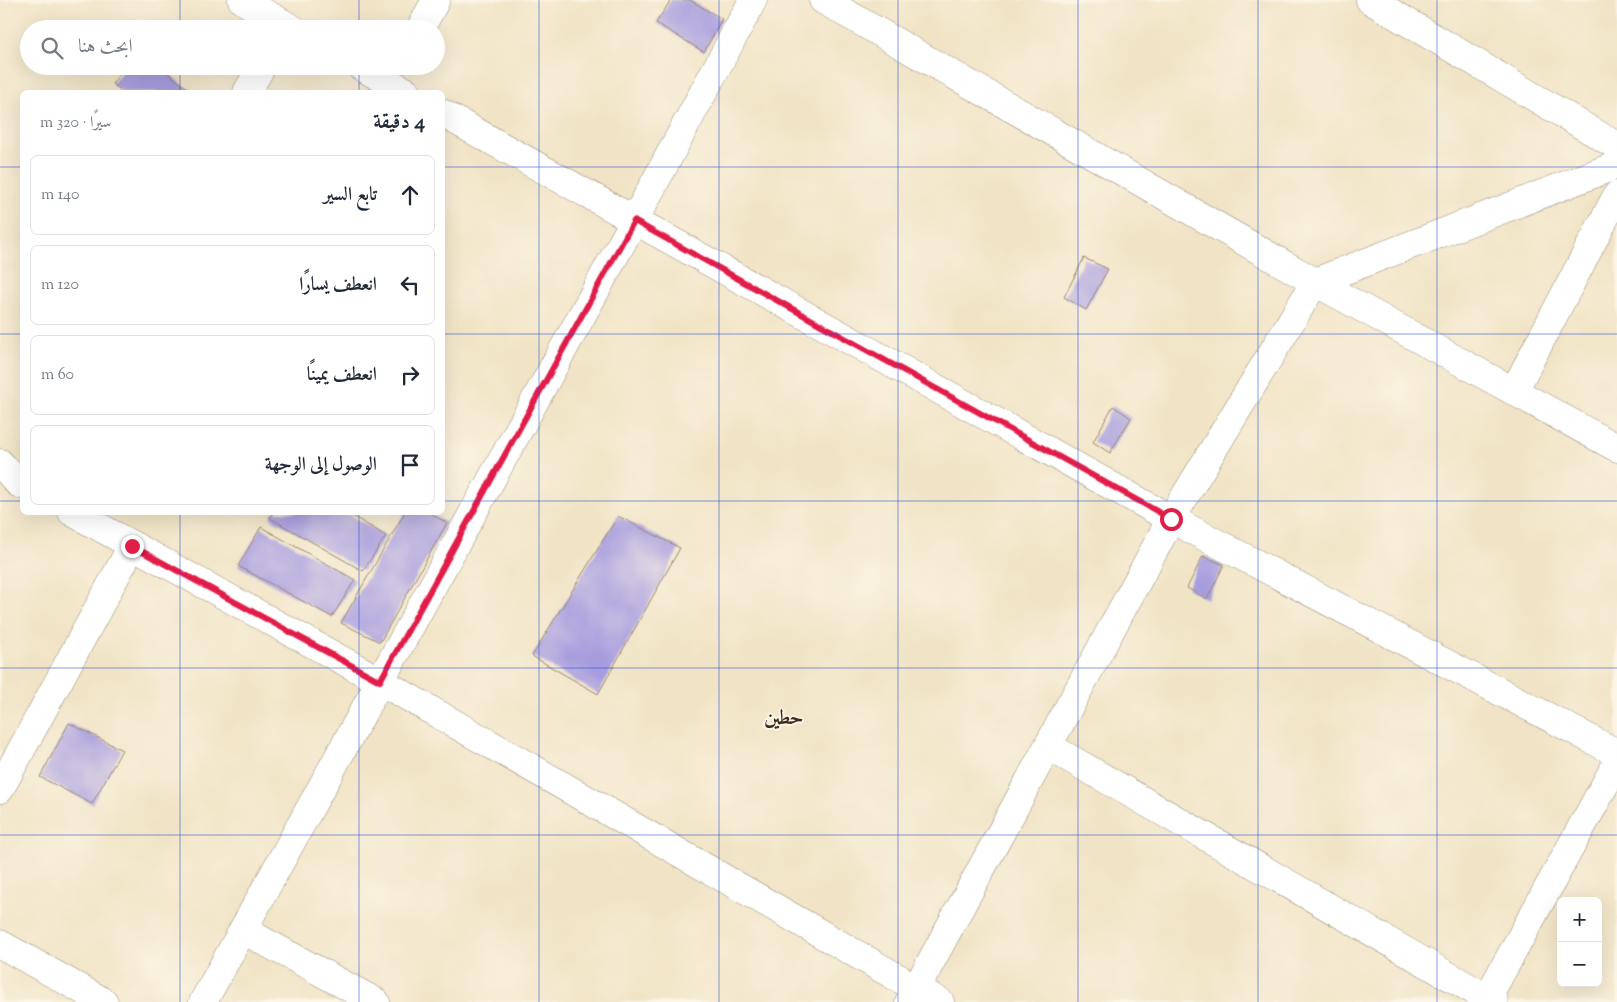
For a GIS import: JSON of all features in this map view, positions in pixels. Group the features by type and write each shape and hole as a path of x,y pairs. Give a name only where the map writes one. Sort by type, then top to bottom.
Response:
{"street":[{"path":"242,0 275,20"},
{"path":"425,20 436,0"},
{"path":"203,1002 634,221 753,0"},
{"path":"823,0 1315,282 1617,448"},
{"path":"1370,0 1617,146"},
{"path":"248,90 257,75"},
{"path":"383,75 399,81"},
{"path":"445,115 1171,519 1617,753"},
{"path":"913,996 1171,519 1315,282 1617,165"},
{"path":"1514,391 1617,195"},
{"path":"0,463 20,480"},
{"path":"77,515 380,681 913,996 940,1002"},
{"path":"0,789 132,546"},
{"path":"1048,746 1489,1001 1617,762"},
{"path":"243,930 376,1002"},
{"path":"0,944 104,1002"}],"building":[{"path":"671,0 690,0 722,19 704,52 656,23"},
{"path":"119,75 170,75 189,90 121,90 112,84"},
{"path":"1084,258 1108,269 1086,310 1064,297"},
{"path":"1113,406 1131,418 1110,453 1093,442"},
{"path":"272,515 351,515 386,536 363,571 270,518"},
{"path":"403,515 433,515 447,523 380,642 341,623"},
{"path":"618,516 680,548 598,694 532,656"},
{"path":"261,527 355,580 332,617 238,566"},
{"path":"1203,556 1224,565 1207,599 1187,588"},
{"path":"69,723 122,750 92,804 40,777"}],"district":[{"name":"حطين","path":"784,717"}],"route":[{"path":"132,546 380,681 634,221 1171,519"}]}
